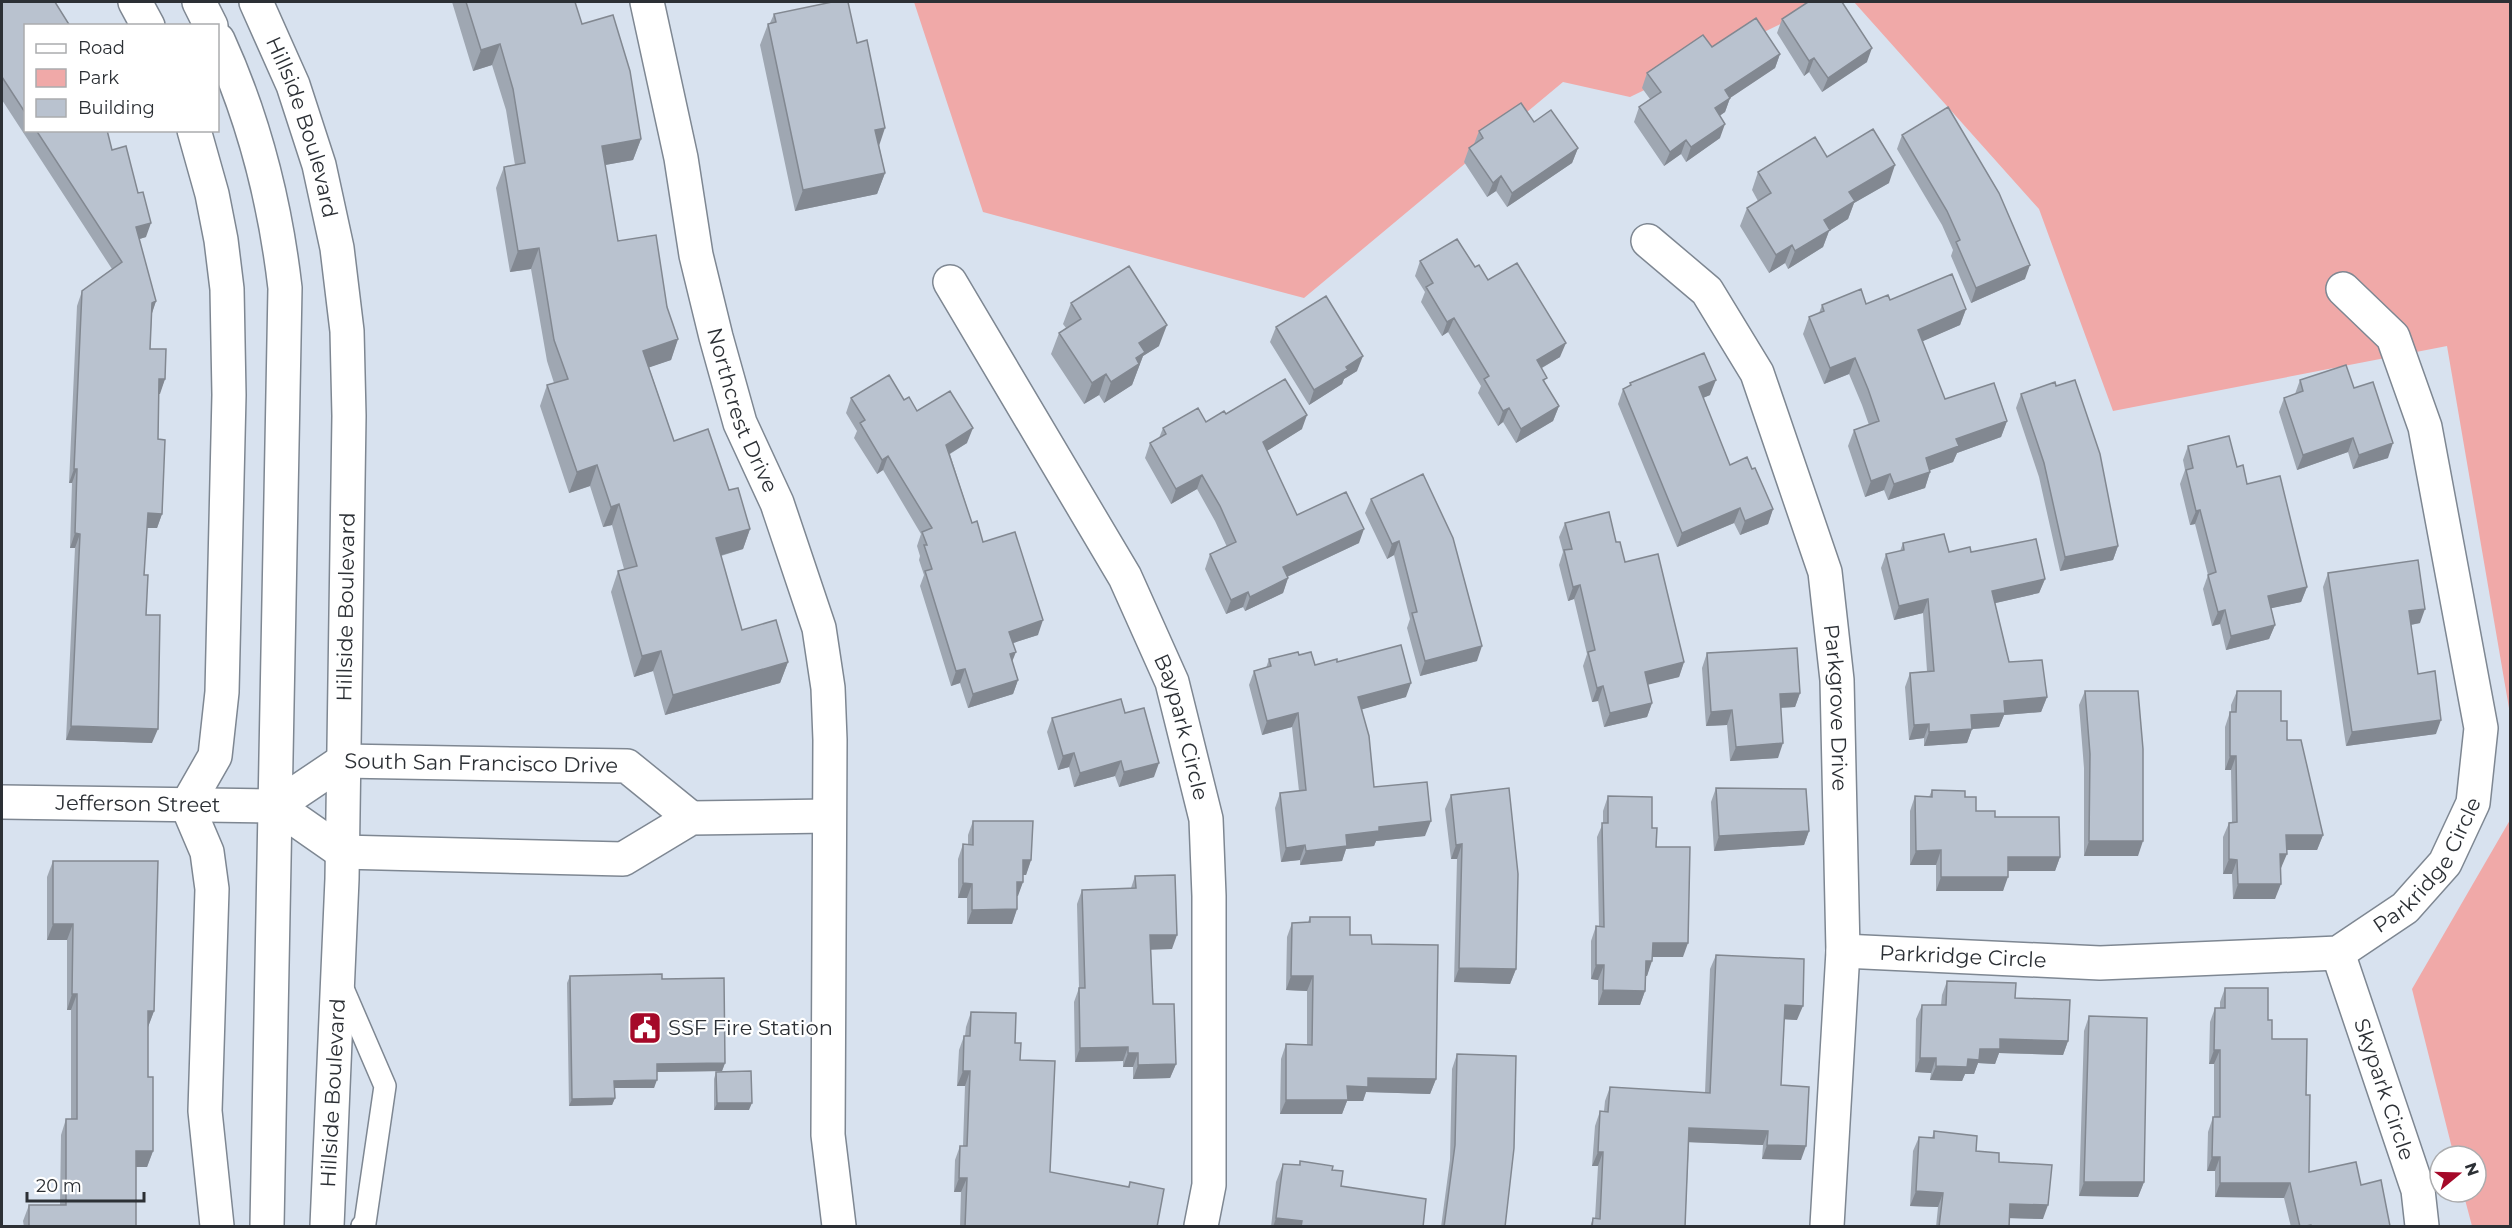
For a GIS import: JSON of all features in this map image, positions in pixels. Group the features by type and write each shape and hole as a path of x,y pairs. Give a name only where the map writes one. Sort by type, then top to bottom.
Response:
{"street":[{"path":"135,2 147,24"},
{"path":"199,2 210,24"},
{"name":"Hillside Boulevard","path":"256,2 281,56 307,126 329,206 343,288 349,416 342,852 339,977 327,1227"},
{"name":"Northcrest Drive","path":"647,2 681,158 696,255 716,337 740,423 777,503 819,628 828,688 828,816"},
{"path":"219,42 236,80 262,162 280,244 285,288 267,1227"},
{"path":"195,132 212,194 221,240 226,289 229,394 222,692 215,756 187,805 207,852 212,889 205,1111 217,1227"},
{"name":"Parkgrove Drive","path":"1648,241 1707,291 1757,373 1825,572 1837,680 1843,951 1827,1227"},
{"name":"Baypark Circle","path":"950,282 1125,577 1172,682 1206,819 1209,896 1209,1185 1201,1227"},
{"name":"Parkridge Circle","path":"1843,951 2100,963 2338,953 2405,908 2445,863 2473,802 2481,728 2425,427 2393,338 2343,289"},
{"name":"South San Francisco Drive","path":"276,806 343,762 627,766 691,818"},
{"name":"Jefferson Street","path":"2,802 276,806"},
{"path":"276,806 342,852 623,859 691,818 828,816 828,1135 839,1227"},
{"name":"Skypark Circle","path":"2338,953 2418,1190 2422,1227"}],"lane":[{"path":"339,977 385,1086 365,1223 362,1227"}],"green space":[{"path":"914,2 1826,2 1630,97 1563,82 1304,298 983,212"},
{"path":"1854,2 2510,2 2510,714 2447,346 2113,411 2039,209"},
{"path":"2510,820 2510,1226 2472,1226 2466,1204 2488,1204 2488,1144 2451,1144 2412,989"}],"building":[{"path":"2,2 55,2 69,24 24,24 24,111 2,77"},
{"path":"466,2 575,2 582,24 613,15 630,71 641,139 602,146 618,241 656,235 667,307 678,339 643,351 674,441 708,429 729,490 738,488 750,529 716,538 742,630 776,620 788,662 673,695 661,651 642,656 618,571 637,566 619,504 611,507 597,465 577,472 547,385 568,379 554,340 539,248 518,251 504,167 525,163 513,89 500,44 481,50"},
{"path":"832,2 848,2 857,43 867,40 885,128 875,130 885,173 803,190 768,24 776,22 774,14"},
{"path":"1808,2 1842,2 1872,48 1828,78 1814,58 1809,61 1782,19"},
{"path":"1756,18 1780,54 1725,90 1730,98 1715,108 1725,124 1691,147 1686,140 1670,152 1639,107 1661,92 1647,73 1703,35 1712,47"},
{"path":"1521,103 1534,122 1551,110 1578,148 1512,193 1501,176 1493,183 1469,148 1483,138 1479,131"},
{"path":"1948,107 1999,193 2030,265 1976,288 1956,242 1960,240 1947,211 1902,135"},
{"path":"1873,129 1895,165 1849,192 1855,201 1824,220 1830,230 1795,251 1792,245 1776,255 1747,208 1771,193 1758,172 1815,137 1827,157"},
{"path":"37,132 108,132 112,150 126,146 138,193 143,192 151,223 136,227 156,301 152,303 150,349 166,349 165,379 159,379 158,439 165,440 162,514 148,513 144,575 148,575 146,615 160,615 158,729 71,726 80,534 75,533 77,469 74,469 82,291 122,262"},
{"path":"1457,239 1475,267 1479,265 1488,280 1517,263 1566,343 1537,360 1547,378 1543,380 1559,406 1521,429 1509,408 1503,411 1484,379 1489,376 1454,318 1447,322 1426,287 1433,283 1420,261"},
{"path":"1129,266 1167,325 1139,343 1145,352 1136,358 1139,364 1111,382 1106,374 1092,383 1059,333 1081,319 1071,303"},
{"path":"1952,274 1966,309 1918,330 1945,399 1994,383 2007,421 1956,439 1959,446 1926,458 1930,472 1894,484 1890,474 1871,481 1854,430 1879,421 1868,389 1855,358 1830,368 1809,317 1824,311 1822,305 1861,289 1866,304 1888,295 1890,300"},
{"path":"1326,296 1363,356 1346,367 1348,370 1314,390 1276,327"},
{"path":"1704,353 1716,380 1699,387 1730,465 1747,457 1752,469 1755,468 1773,509 1745,521 1740,508 1682,533 1623,389 1631,385 1630,383"},
{"path":"2346,365 2354,388 2373,382 2393,443 2359,455 2353,438 2303,455 2284,398 2303,391 2300,380"},
{"path":"889,375 904,400 909,397 917,411 950,391 973,428 946,445 972,523 977,521 983,542 1015,532 1043,620 1009,632 1016,652 1010,654 1018,680 973,694 965,669 956,671 925,571 932,569 922,532 932,528 888,456 882,460 860,423 865,420 851,398"},
{"path":"1285,379 1307,415 1263,442 1297,515 1346,492 1364,529 1283,567 1288,578 1250,597 1248,592 1231,600 1210,554 1236,542 1220,506 1202,475 1176,489 1150,443 1166,434 1163,428 1198,408 1206,422 1224,411 1226,414"},
{"path":"2075,380 2100,454 2118,546 2065,557 2044,463 2021,394 2055,382 2056,386"},
{"path":"2229,436 2237,467 2243,465 2247,484 2280,476 2307,587 2268,596 2275,625 2231,636 2225,610 2218,612 2208,575 2216,572 2200,510 2196,511 2186,470 2193,468 2188,446"},
{"path":"1423,474 1453,538 1482,646 1425,661 1412,613 1417,612 1399,541 1392,544 1371,499"},
{"path":"1609,512 1616,542 1620,542 1625,562 1658,554 1684,662 1645,672 1652,703 1610,713 1603,686 1597,688 1588,652 1595,650 1580,585 1573,587 1564,550 1572,549 1565,523"},
{"path":"1944,534 1949,552 1970,547 1971,552 2036,539 2045,579 1992,591 2009,662 2042,660 2047,697 2004,701 2005,713 1971,715 1972,729 1929,732 1929,724 1914,725 1910,673 1934,671 1928,599 1899,606 1886,554 1904,550 1903,543"},
{"path":"2418,560 2425,609 2409,611 2418,674 2435,671 2441,720 2352,732 2328,573"},
{"path":"1401,645 1411,683 1358,697 1369,736 1374,787 1427,782 1431,821 1379,827 1379,831 1346,835 1347,846 1306,851 1305,845 1286,848 1280,793 1306,790 1298,713 1267,721 1254,671 1271,666 1269,659 1298,652 1299,655 1311,652 1315,665 1337,659 1337,662"},
{"path":"1797,648 1800,693 1780,694 1783,743 1736,747 1732,710 1711,712 1707,653"},
{"path":"2085,691 2138,691 2143,749 2143,841 2089,841 2090,754"},
{"path":"2237,691 2281,691 2281,721 2287,721 2287,740 2301,740 2323,835 2286,835 2287,854 2280,854 2281,884 2238,884 2237,860 2229,859 2229,823 2237,822 2236,756 2230,756 2230,712 2236,712"},
{"path":"1121,699 1125,713 1144,708 1159,763 1124,772 1121,761 1080,773 1074,753 1063,756 1052,718"},
{"path":"1509,788 1518,874 1516,969 1459,968 1462,844 1456,845 1451,795"},
{"path":"1716,788 1806,789 1809,831 1719,836"},
{"path":"1932,790 1965,791 1965,797 1976,797 1976,811 1995,811 1995,817 2059,817 2060,857 2008,857 2008,877 1941,877 1941,850 1916,851 1915,796 1932,797"},
{"path":"1608,796 1652,797 1652,828 1657,828 1656,847 1690,847 1688,943 1653,943 1652,961 1646,961 1645,991 1603,990 1604,965 1596,965 1596,926 1604,927 1602,823 1608,823"},
{"path":"973,821 1033,821 1031,860 1023,860 1023,882 1017,882 1017,909 972,910 972,884 963,883 963,844 973,845"},
{"path":"53,861 158,861 154,1011 148,1011 148,1077 153,1077 153,1151 136,1151 136,1227 29,1227 29,1205 66,1205 66,1119 77,1119 77,994 72,994 73,924 53,924"},
{"path":"1175,875 1177,935 1150,935 1153,1004 1174,1004 1176,1064 1138,1065 1138,1053 1128,1053 1128,1047 1080,1048 1079,988 1085,988 1082,890 1136,888 1135,876"},
{"path":"1310,917 1350,917 1350,935 1371,935 1372,944 1438,945 1436,1079 1368,1078 1368,1087 1347,1086 1348,1100 1286,1100 1286,1044 1312,1045 1313,976 1291,976 1292,923 1310,922"},
{"path":"1716,955 1804,959 1803,1006 1785,1005 1781,1085 1809,1087 1806,1146 1767,1145 1768,1131 1689,1128 1685,1227 1592,1227 1593,1218 1600,1219 1603,1152 1598,1152 1600,1111 1608,1112 1610,1087 1710,1093"},
{"name":"SSF Fire Station","path":"662,974 662,979 724,978 725,1063 657,1064 657,1080 614,1081 615,1098 572,1099 570,976"},
{"path":"1947,981 2016,983 2015,998 2070,1000 2068,1041 2000,1039 2000,1049 1980,1049 1979,1060 1968,1059 1967,1067 1936,1066 1936,1058 1920,1058 1922,1005 1946,1005"},
{"path":"2225,988 2268,988 2268,1020 2272,1020 2272,1039 2307,1039 2306,1095 2310,1095 2309,1172 2356,1162 2361,1185 2381,1180 2390,1226 2312,1227 2311,1225 2300,1227 2290,1183 2220,1183 2220,1157 2212,1157 2213,1117 2220,1117 2220,1050 2214,1050 2215,1008 2225,1008"},
{"path":"971,1012 1016,1013 1015,1043 1021,1043 1020,1060 1055,1061 1050,1172 1129,1187 1130,1182 1164,1189 1157,1227 965,1227 967,1178 959,1178 960,1146 967,1146 970,1071 963,1071 964,1036 970,1036"},
{"path":"2089,1016 2147,1018 2144,1182 2084,1182"},
{"path":"1457,1054 1516,1056 1514,1148 1505,1227 1444,1227 1455,1145"},
{"path":"751,1071 752,1103 717,1103 716,1072"},
{"path":"1934,1131 1977,1136 1976,1151 1999,1153 1999,1162 2052,1165 2048,1205 2010,1204 2009,1227 1939,1227 1943,1193 1916,1191 1919,1137 1934,1138"},
{"path":"1300,1161 1333,1166 1332,1170 1343,1171 1341,1186 1426,1199 1423,1227 1301,1227 1302,1221 1276,1218 1283,1164 1300,1165"}],"place":[{"name":"SSF Fire Station","path":"645,1028"}]}
